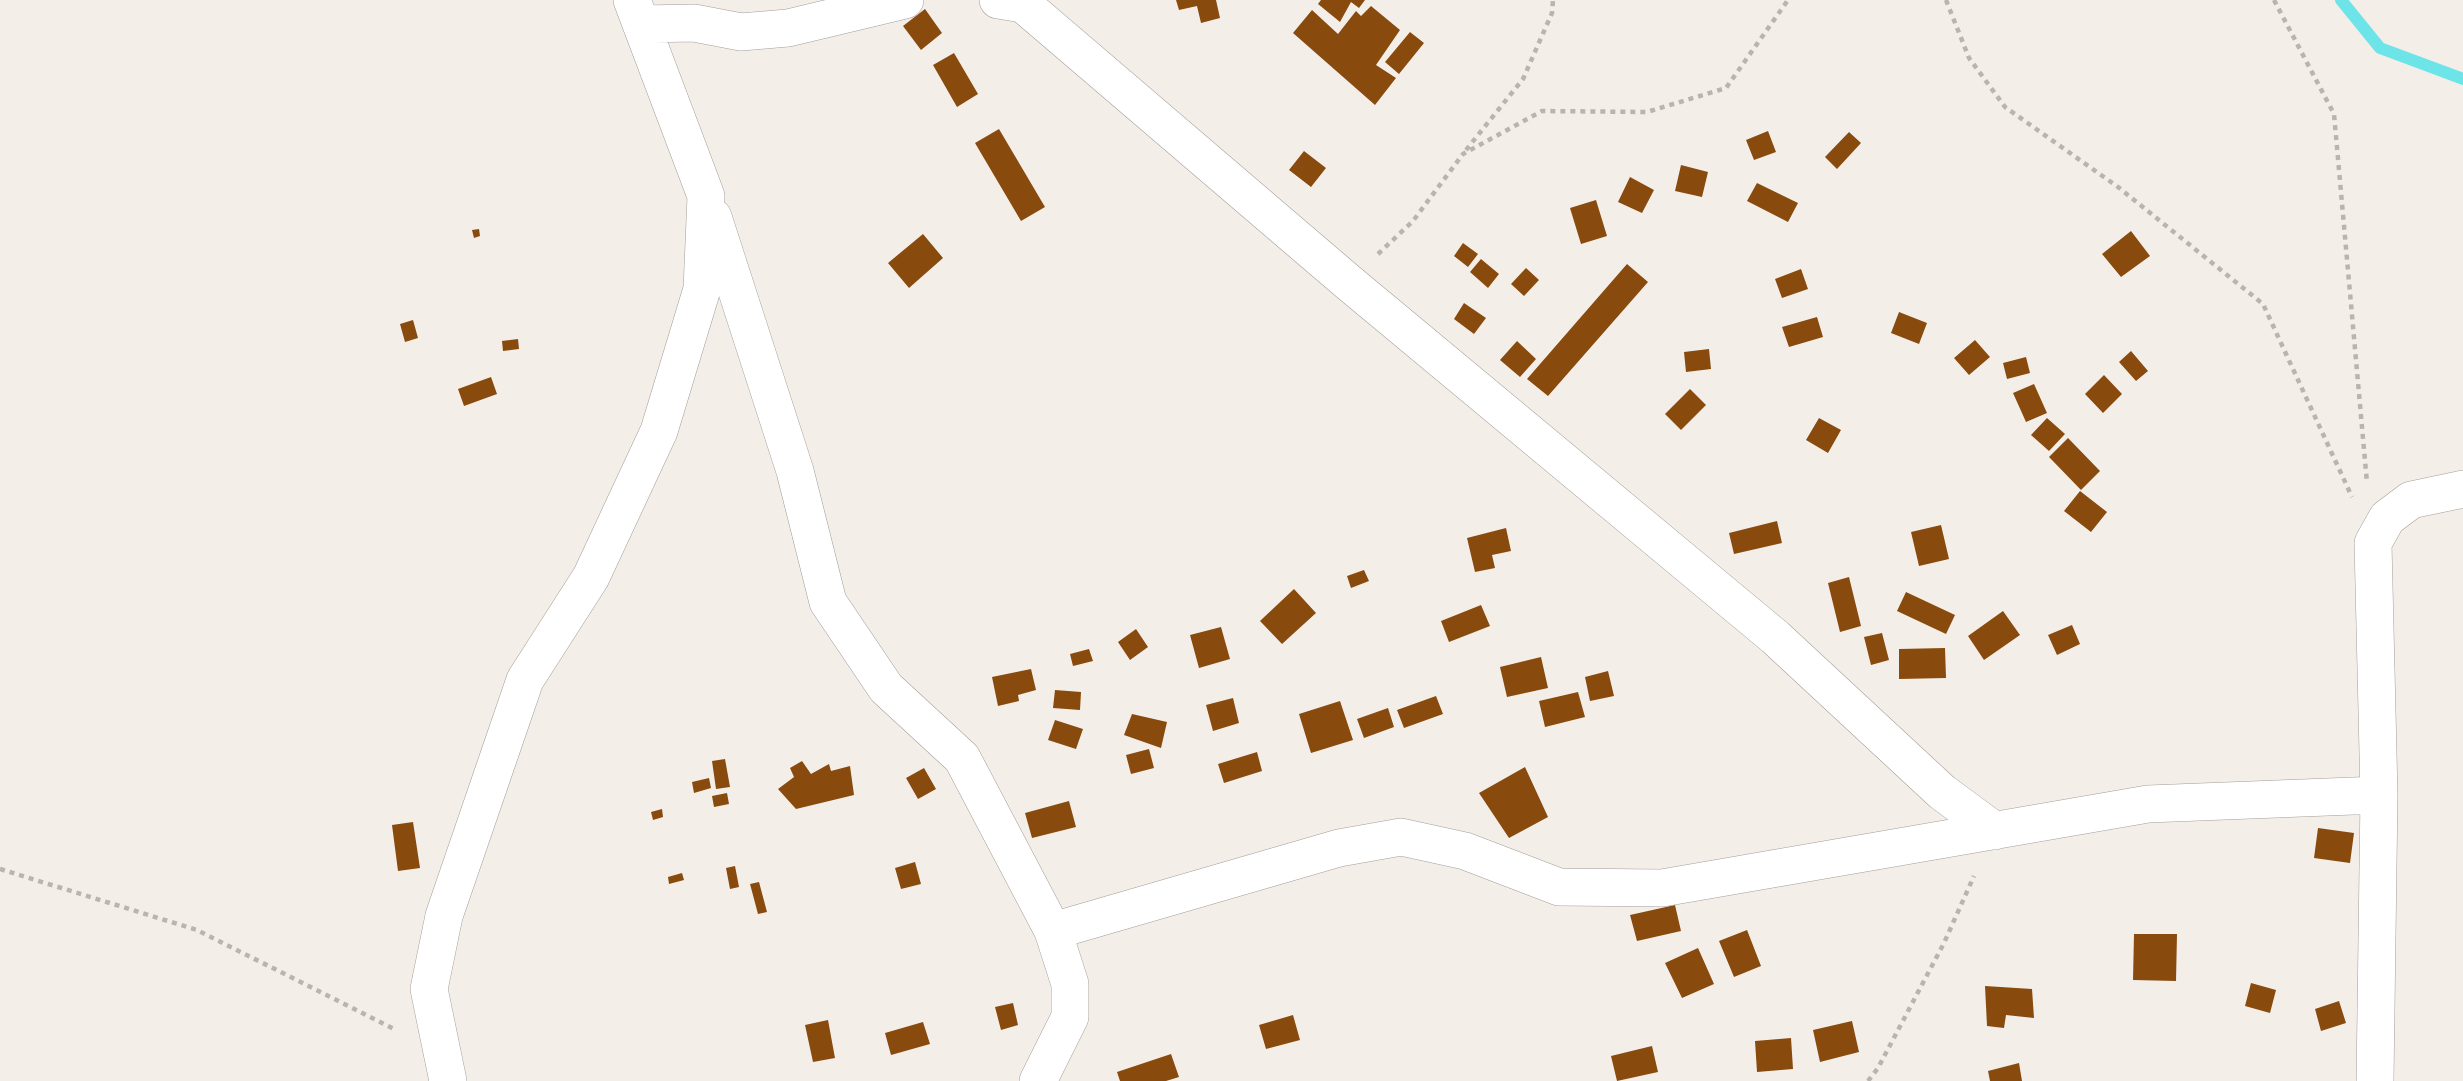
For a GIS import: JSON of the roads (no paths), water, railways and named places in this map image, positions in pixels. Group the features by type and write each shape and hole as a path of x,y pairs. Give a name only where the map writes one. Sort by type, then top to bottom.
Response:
{"street":[{"path":"636,12 741,32 788,28 905,0"},
{"path":"998,0 1023,4 1348,282 1775,638 1942,792 1994,831"},
{"path":"636,12 706,196 795,471 828,602 886,688 962,758 1053,931 1070,984 1070,1017 1038,1081"},
{"path":"444,1067 429,989 444,916 526,680 592,577 659,431 702,289 706,196"},
{"path":"2375,1081 2379,795 2373,543 2387,518 2411,500 2463,489"},
{"path":"1053,931 1339,848 1401,837 1465,851 1559,887 1662,888 2148,804 2379,795"}],"waterway":[{"path":"2341,0 2380,48 2463,79"}]}
